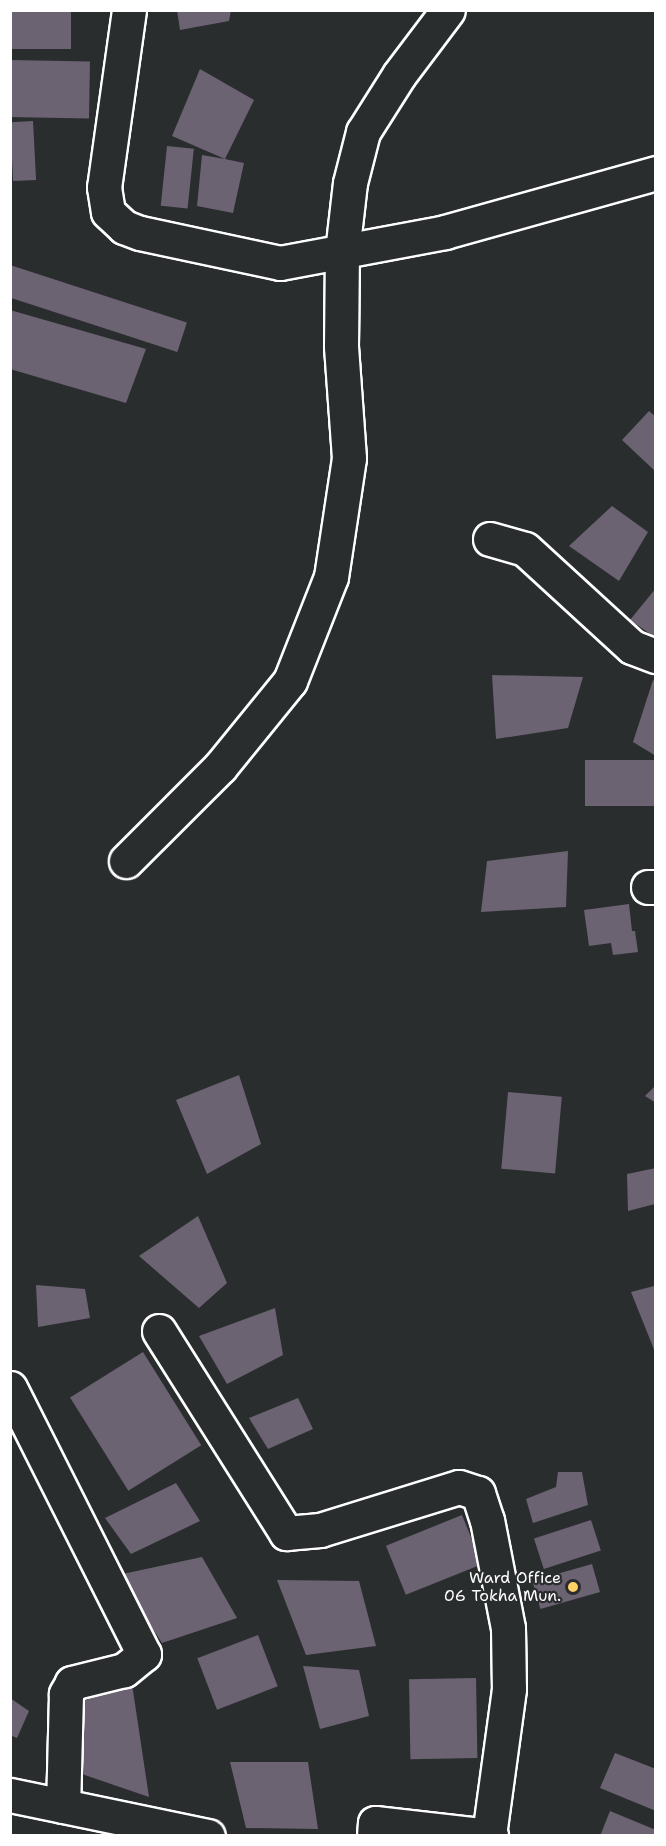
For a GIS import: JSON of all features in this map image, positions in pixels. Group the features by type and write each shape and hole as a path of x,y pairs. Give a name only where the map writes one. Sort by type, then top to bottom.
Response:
{"street":[{"path":"129,10 104,187 108,212 124,227 140,233 280,263 446,232 656,173"},
{"path":"126,861 220,767 290,681 331,578 349,458 341,346 342,252 350,183 363,132 399,75 448,10"},
{"path":"490,539 525,549 632,647 656,656"},
{"path":"159,1331 286,1533 320,1530 459,1487 478,1493 487,1520 508,1628 509,1689 490,1835 375,1823 374,1836"},
{"path":"10,1388 144,1654 124,1670 72,1683 66,1694 63,1806"},
{"path":"10,1795 208,1836"}],"building":[{"path":"10,10 71,10 71,49 10,49"},
{"path":"177,10 231,10 229,21 180,30"},
{"path":"10,60 90,61 89,118 10,117"},
{"path":"200,69 254,100 225,159 172,136"},
{"path":"33,121 36,180 13,181 10,122"},
{"path":"167,146 194,149 188,208 161,206"},
{"path":"202,155 244,163 233,213 197,206"},
{"path":"10,265 187,322 177,352 10,298"},
{"path":"10,310 146,349 126,403 10,369"},
{"path":"649,411 656,417 656,472 622,440"},
{"path":"612,506 648,532 619,581 569,546"},
{"path":"656,588 656,638 630,620"},
{"path":"492,675 583,677 568,728 496,739"},
{"path":"653,680 656,682 656,756 633,742"},
{"path":"585,760 656,760 656,806 585,806"},
{"path":"568,851 566,907 481,912 487,861"},
{"path":"629,904 632,931 635,931 638,952 613,955 611,943 589,946 584,910"},
{"path":"239,1075 261,1144 207,1174 176,1100"},
{"path":"656,1085 656,1103 645,1096"},
{"path":"508,1092 562,1097 555,1173 501,1169"},
{"path":"656,1168 655,1204 628,1211 627,1174"},
{"path":"198,1216 227,1283 199,1308 139,1256"},
{"path":"36,1285 85,1289 90,1318 38,1327"},
{"path":"654,1286 656,1290 655,1352 631,1292"},
{"path":"275,1308 283,1355 227,1384 199,1336"},
{"path":"143,1352 201,1445 128,1491 70,1398"},
{"path":"298,1398 313,1429 268,1449 249,1418"},
{"path":"558,1472 582,1472 588,1505 533,1523 526,1499 556,1487"},
{"path":"176,1483 200,1521 131,1554 105,1518"},
{"path":"462,1515 482,1564 406,1595 386,1546"},
{"path":"591,1520 601,1550 544,1569 534,1539"},
{"path":"202,1557 237,1618 162,1643 118,1575"},
{"path":"592,1564 600,1592 540,1609 532,1581"},
{"path":"277,1580 359,1581 376,1646 306,1655"},
{"path":"258,1635 278,1686 217,1710 197,1658"},
{"path":"303,1666 359,1670 369,1716 320,1729"},
{"path":"476,1678 477,1758 410,1759 409,1679"},
{"path":"132,1684 149,1797 73,1771 80,1702"},
{"path":"10,1698 29,1711 17,1738 10,1735"},
{"path":"615,1753 656,1769 656,1811 600,1788"},
{"path":"230,1762 308,1762 318,1829 246,1828"},
{"path":"610,1811 656,1830 656,1836 600,1836"}],"place":[{"name":"Ward Office 06 Tokha Mun.","path":"573,1587"}]}
